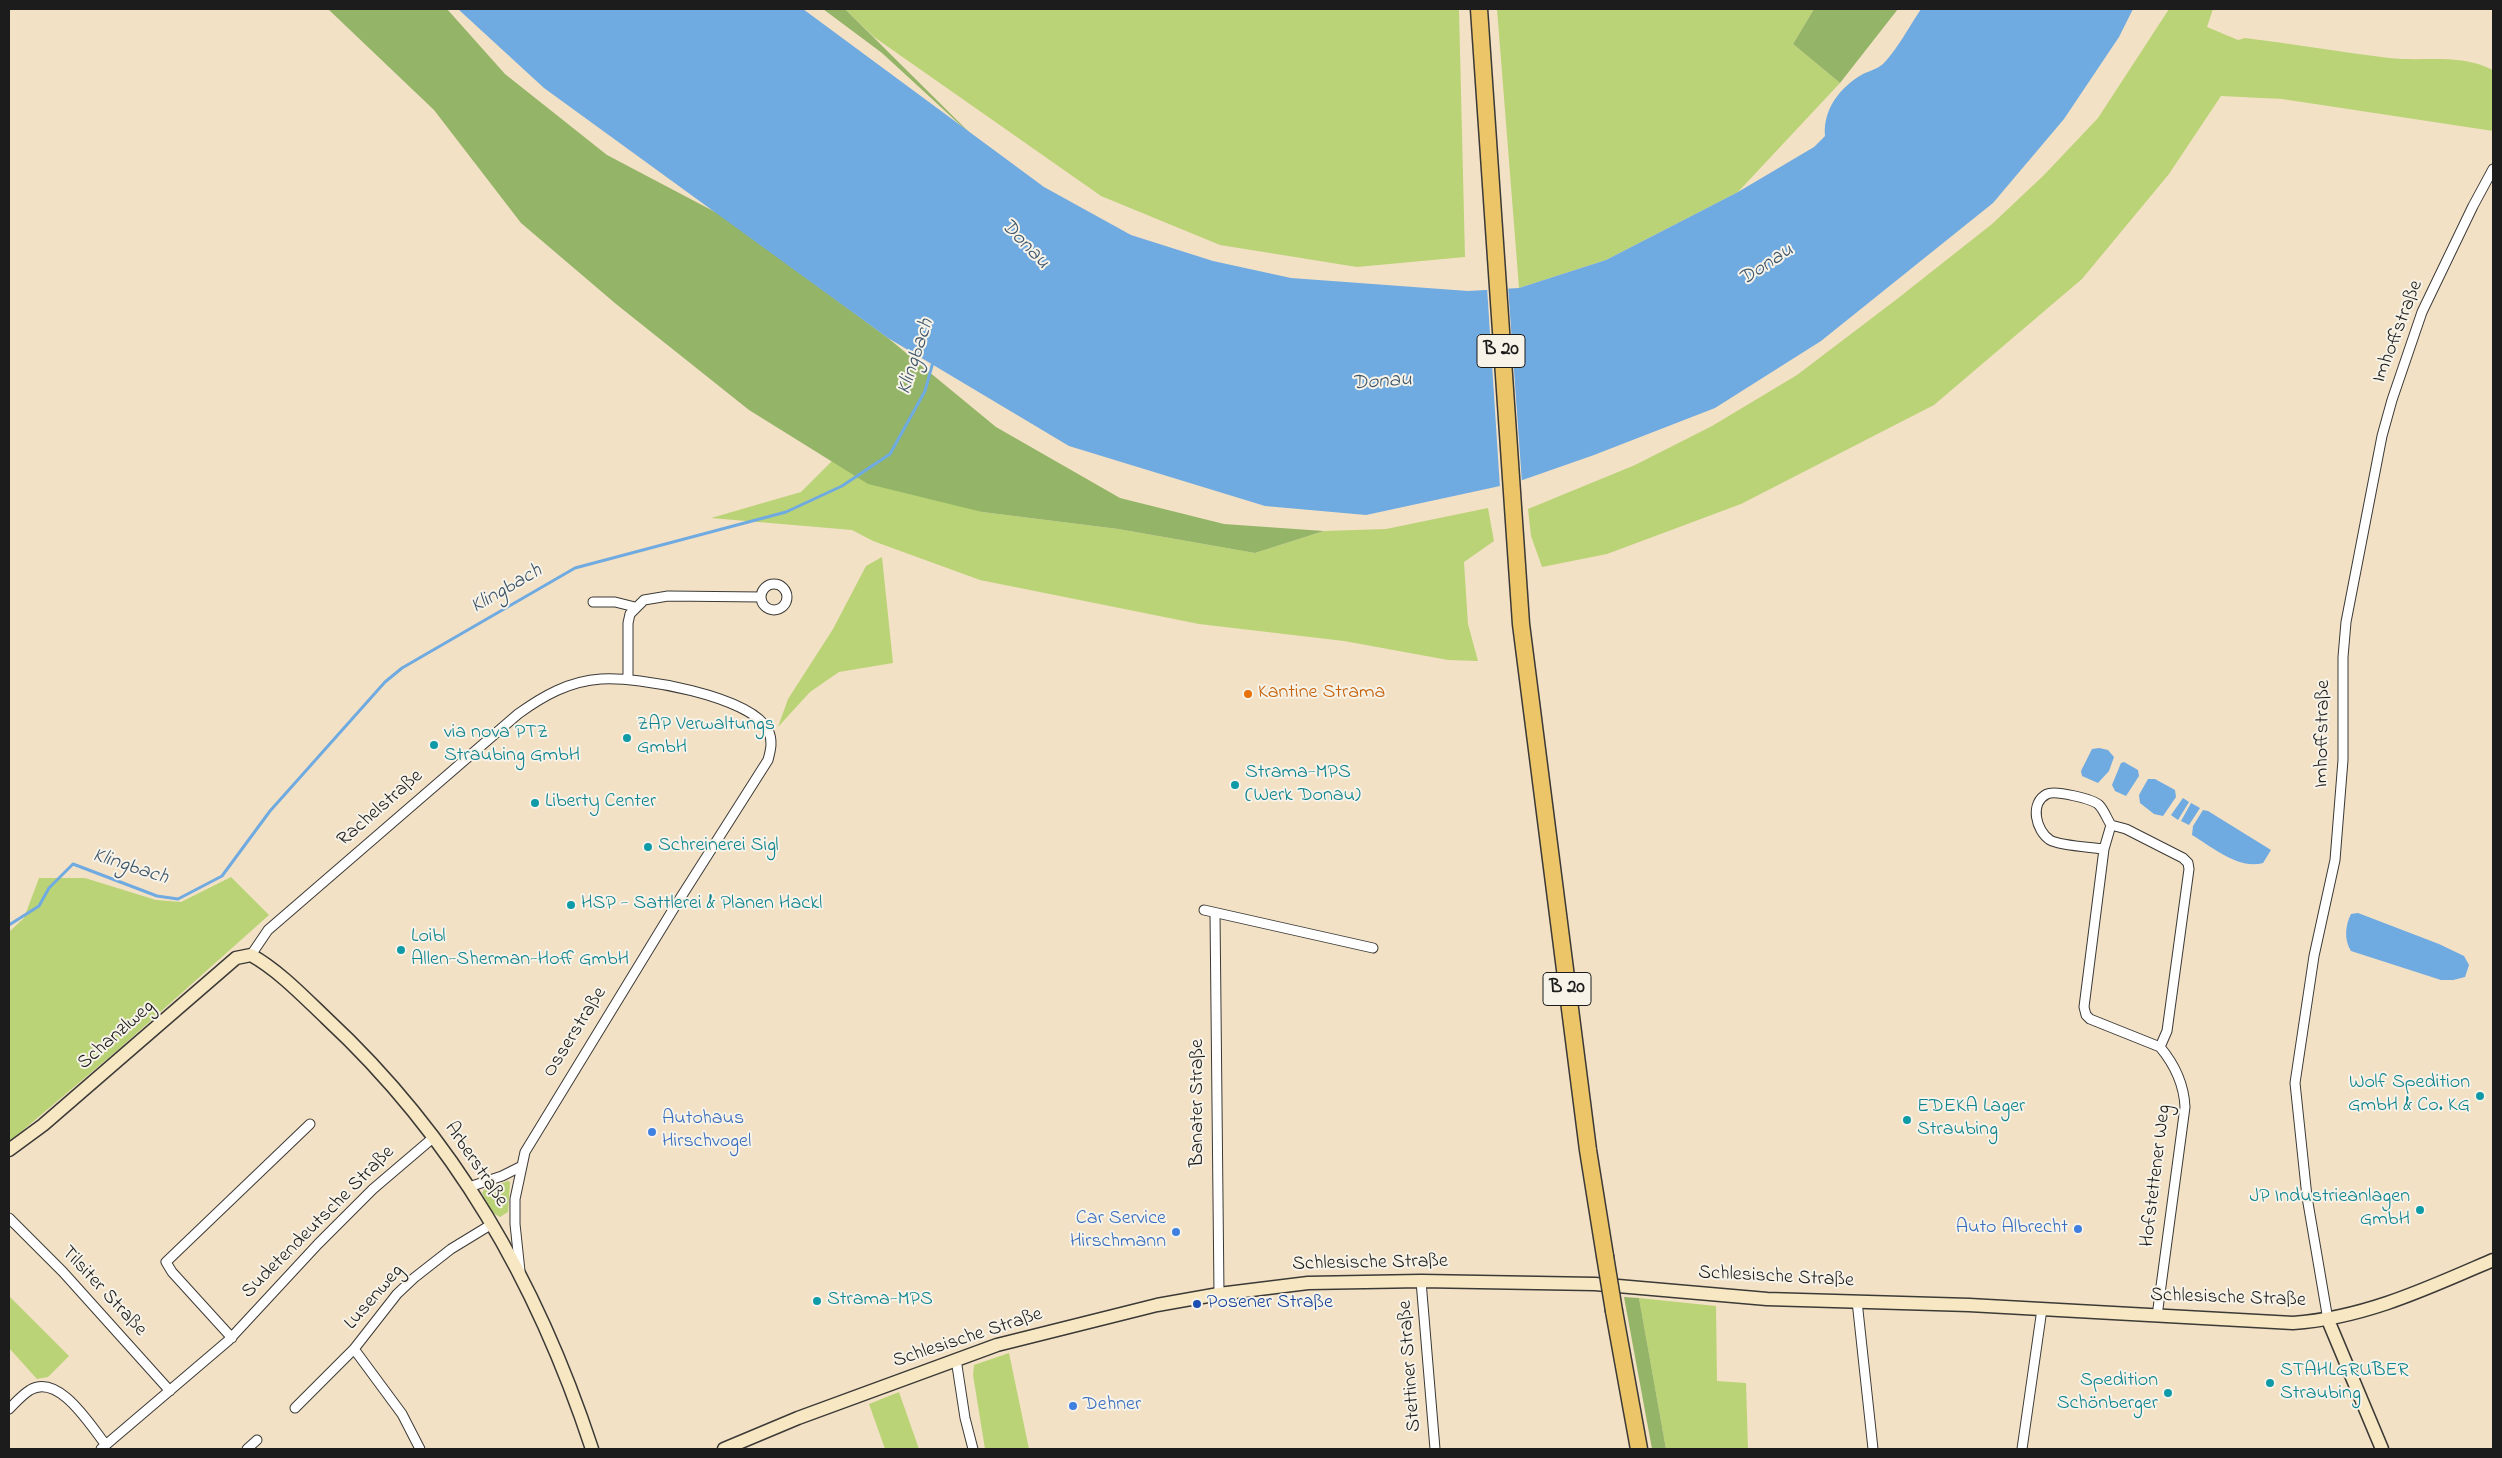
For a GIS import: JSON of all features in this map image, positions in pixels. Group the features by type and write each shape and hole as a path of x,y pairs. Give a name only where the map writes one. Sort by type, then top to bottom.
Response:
{"highway":[{"name":"B 20","path":"1479,9 1516,575 1532,720 1584,1121 1638,1449"}],"street":[{"name":"Imhoffstraße","path":"2328,1320 2307,1197 2295,1083 2314,956 2335,860 2343,760 2343,657 2346,622 2382,436 2392,400 2422,312 2493,169"},
{"path":"628,678 626,636 630,614 644,600 662,597 761,597"},
{"path":"593,602 615,602 635,607"},
{"name":"Rachelstraße","path":"251,955 268,930 524,710 556,690 577,683 600,679 628,678 657,682 687,690 738,707 754,716"},
{"name":"Osserstraße","path":"520,1273 515,1224 515,1199 520,1167 525,1152 768,760 772,747 771,736 768,728 754,716"},
{"path":"2104,849 2052,841 2039,828 2036,814 2040,801 2048,794 2056,792 2092,800 2098,804 2111,825 2126,829 2188,863 2167,1031 2160,1047 2090,1019 2086,1015 2084,1007 2104,849 2111,825"},
{"path":"1204,910 1373,948"},
{"name":"Banater Straße","path":"1215,913 1219,1294"},
{"name":"Arberstraße","path":"251,955 281,978 358,1049 434,1137 469,1187 520,1273 561,1360 592,1449"},
{"name":"Schanzlweg","path":"9,1150 43,1125 236,958 251,955"},
{"name":"Hofstettener Weg","path":"2157,1316 2185,1107 2182,1081 2168,1056 2160,1047"},
{"path":"232,1338 172,1272 166,1262 310,1124"},
{"name":"Sudetendeutsche Straße","path":"103,1447 232,1338 318,1244 373,1189 434,1137"},
{"path":"469,1187 502,1176 520,1167"},
{"name":"Tilsiter Straße","path":"9,1218 63,1272 170,1391"},
{"name":"Lusenweg","path":"295,1408 354,1349 397,1294 414,1278 451,1248 492,1224"},
{"name":"Schlesische Straße","path":"724,1449 798,1418 997,1345 1096,1319 1219,1294 1308,1283 1421,1281 1595,1284 1767,1299 2042,1309 2293,1323 2328,1320 2389,1304 2493,1260"},
{"name":"Stettiner Straße","path":"1421,1281 1435,1449"},
{"path":"1857,1301 1873,1449"},
{"path":"2022,1449 2042,1309"},
{"path":"2328,1320 2382,1449"},
{"path":"354,1349 402,1414 420,1449"},
{"path":"956,1359 965,1418 973,1449"},
{"path":"9,1409 29,1391 44,1386 54,1388 64,1394 103,1447"},
{"path":"247,1449 257,1440"}],"green space":[{"path":"328,9 447,9 505,74 607,155 719,214 888,338 996,427 1120,498 1224,524 1324,531 1255,553 1118,529 982,512 868,484 749,410 616,304 521,223 434,110"},
{"path":"823,9 845,9 981,144 882,53"},
{"path":"845,9 1459,9 1465,257 1357,267 1220,245 1101,196 874,37"},
{"path":"1497,9 1814,9 1793,44 1840,83 1738,192 1606,260 1519,288"},
{"path":"1814,9 1898,9 1840,83 1793,44"},
{"path":"2169,9 2213,9 2207,27 2238,40 2245,38 2389,58 2455,60 2480,65 2493,70 2493,131 2282,99 2221,96 2169,174 2082,279 1934,405 1741,504 1607,554 1542,567 1531,536 1528,509 1635,465 1712,426 1797,375 1897,299 1992,224 2044,175 2098,118"},
{"path":"832,461 982,512 1118,529 1255,553 1324,531 1386,529 1488,508 1494,541 1464,562 1468,624 1478,661 1448,660 1344,641 1199,624 980,580 873,541 852,530 711,518 801,492"},
{"path":"882,557 893,663 839,672 810,692 778,727 788,699 833,629 866,566"},
{"path":"231,877 269,915 120,1048 9,1142 9,932 24,918 39,878 85,878 156,900 181,902"},
{"path":"508,1181 510,1182 508,1212 500,1217 493,1213 482,1193 484,1190"},
{"path":"9,1296 69,1356 48,1377 37,1379 9,1348"},
{"path":"1624,1297 1639,1298 1666,1449 1652,1449"},
{"path":"1639,1298 1716,1306 1717,1381 1746,1383 1748,1449 1666,1449"},
{"path":"1009,1353 1029,1449 985,1449 973,1375 974,1365"},
{"path":"899,1392 919,1449 885,1449 869,1404"}],"water":[{"name":"Donau","path":"458,9 803,9 1044,187 1131,235 1213,261 1291,278 1468,291 1519,288 1606,260 1738,192 1814,147 1825,136 1825,126 1830,108 1840,92 1855,79 1877,68 1889,58 1921,9 2133,9 2119,37 2064,119 1993,203 1821,341 1715,408 1594,455 1514,483 1366,515 1265,506 1069,446 888,338 544,88"},
{"path":"2092,749 2108,750 2114,757 2109,771 2098,783 2082,776 2081,771"},
{"path":"2124,762 2138,770 2139,776 2126,796 2115,791 2112,785 2121,763"},
{"path":"2148,779 2155,779 2175,790 2176,797 2163,816 2154,814 2140,803 2139,795"},
{"path":"2183,798 2189,802 2178,820 2171,815"},
{"path":"2191,803 2200,808 2189,825 2181,821"},
{"path":"2203,810 2208,811 2271,850 2263,863 2254,864 2235,860 2192,835 2193,826"},
{"path":"2358,913 2439,944 2464,956 2469,965 2465,977 2441,980 2351,951 2346,938 2347,923 2351,914"}],"pier":[{"path":"1508,286 1522,483 1500,488 1487,287"}],"waterway":[{"name":"Klingbach","path":"9,925 39,906 49,888 73,864 157,896 178,899 222,876 270,811 385,682 402,668 575,568 786,512 842,486 890,454 925,391 933,362"}],"place":[{"name":"Kantine Strama","path":"1248,694"},
{"name":"ZAP Verwaltungs GmbH","path":"627,738"},
{"name":"via nova PTZ Straubing GmbH","path":"434,745"},
{"name":"Strama-MPS (Werk Donau)","path":"1235,785"},
{"name":"Liberty Center","path":"535,803"},
{"name":"Schreinerei Sigl","path":"648,847"},
{"name":"HSP - Sattlerei & Planen Hackl","path":"571,905"},
{"name":"Loibl Allen-Sherman-Hoff GmbH","path":"401,950"},
{"name":"Wolf Spedition GmbH & Co. KG","path":"2480,1096"},
{"name":"EDEKA Lager Straubing","path":"1907,1120"},
{"name":"Autohaus Hirschvogel","path":"652,1132"},
{"name":"JP Industrieanlagen GmbH","path":"2420,1210"},
{"name":"Auto Albrecht","path":"2078,1229"},
{"name":"Car Service Hirschmann","path":"1176,1232"},
{"name":"Strama-MPS","path":"817,1301"},
{"name":"Posener Straße","path":"1197,1304"},
{"name":"STAHLGRUBER Straubing","path":"2270,1383"},
{"name":"Spedition Schönberger","path":"2168,1393"},
{"name":"Dehner","path":"1073,1406"}]}
